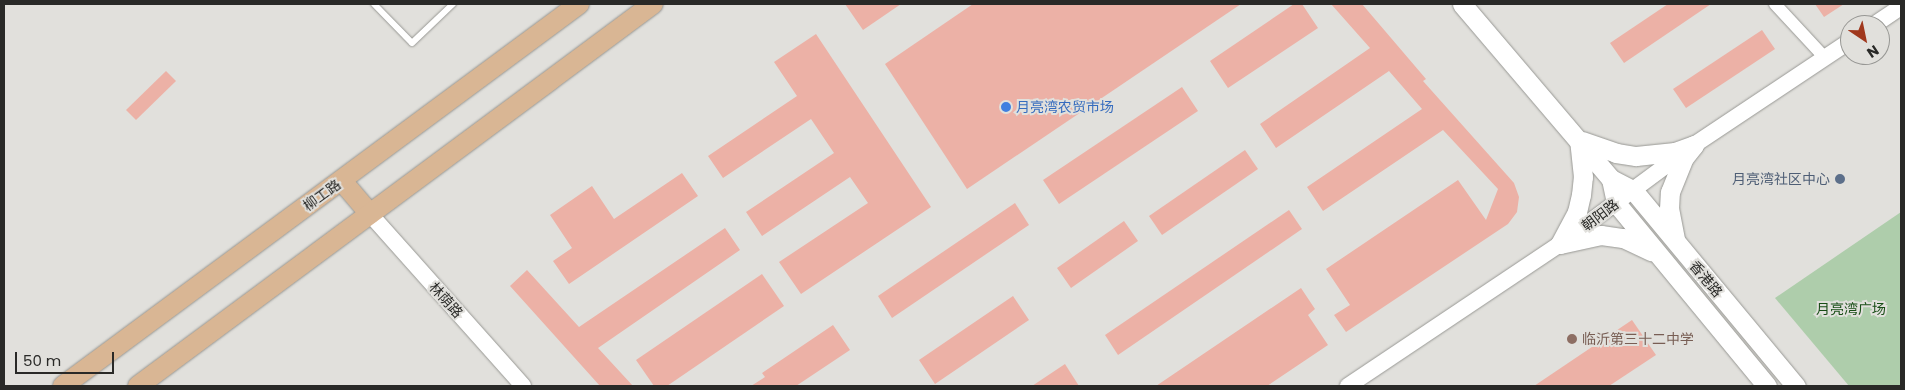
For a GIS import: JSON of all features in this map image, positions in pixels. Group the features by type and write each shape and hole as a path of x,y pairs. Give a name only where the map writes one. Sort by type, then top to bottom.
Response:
{"main road":[{"name":"柳工路","path":"63,386 580,4"},
{"path":"138,386 653,4"},
{"name":"香港路","path":"1462,4 1611,179 1633,190 1796,386"},
{"path":"1578,140 1596,148 1636,156 1675,152 1694,145"},
{"path":"1560,244 1573,221 1581,195 1583,177 1578,140"},
{"path":"1677,244 1669,209 1670,192 1683,159 1694,145"},
{"name":"香港路","path":"1611,179 1616,203 1767,386"},
{"path":"342,181 370,214"},
{"path":"1560,244 1601,235 1643,245 1660,257"}],"street":[{"path":"1775,4 1825,58"},
{"path":"1889,15 1901,7"},
{"name":"朝阳路","path":"1348,386 1560,244 1694,145 1840,48"},
{"name":"林荫路","path":"370,214 523,386"}],"lane":[{"path":"374,4 412,43 453,4"}],"green space":[{"name":"月亮湾广场","path":"1901,212 1901,386 1849,386 1775,298"}],"building":[{"path":"845,4 901,4 863,30"},
{"name":"月亮湾农贸市场","path":"973,4 1241,4 967,189 885,64"},
{"path":"1294,4 1302,4 1318,28 1228,88 1210,61"},
{"path":"1331,4 1362,4 1426,79 1423,81 1514,183 1519,197 1517,212 1508,224 1346,332 1334,315 1350,305 1326,269 1458,180 1486,220 1498,189 1443,130 1323,211 1307,187 1422,109 1389,71 1276,148 1260,124 1370,48"},
{"path":"1668,4 1711,4 1624,63 1610,43"},
{"path":"1815,4 1844,4 1824,17"},
{"path":"1762,30 1775,49 1686,108 1673,89"},
{"path":"816,34 931,207 801,294 779,262 868,203 850,177 762,236 746,212 834,153 811,119 723,178 708,156 797,96 774,62"},
{"path":"166,71 176,81 136,120 126,110"},
{"path":"1182,87 1198,111 1059,204 1043,180"},
{"path":"1245,150 1258,169 1162,235 1149,216"},
{"path":"682,173 698,196 569,284 553,261 572,248 550,215 592,186 614,219"},
{"path":"1015,203 1029,225 892,318 878,296"},
{"path":"1289,210 1302,229 1118,355 1105,335"},
{"path":"1124,221 1138,241 1071,288 1057,268"},
{"path":"725,228 740,250 598,348 633,386 600,386 510,286 527,270 579,327"},
{"path":"762,274 784,306 667,386 654,386 636,360"},
{"path":"1301,288 1315,309 1308,315 1328,345 1267,386 1156,386"},
{"path":"1013,296 1029,320 935,384 919,360"},
{"path":"1632,320 1656,355 1609,386 1534,386"},
{"path":"833,325 850,350 796,386 751,386 765,377 762,373"},
{"path":"1065,364 1079,386 1032,386"}],"place":[{"name":"月亮湾农贸市场","path":"1006,107"},
{"name":"月亮湾社区中心","path":"1840,179"},
{"name":"临沂第三十二中学","path":"1572,339"}]}
